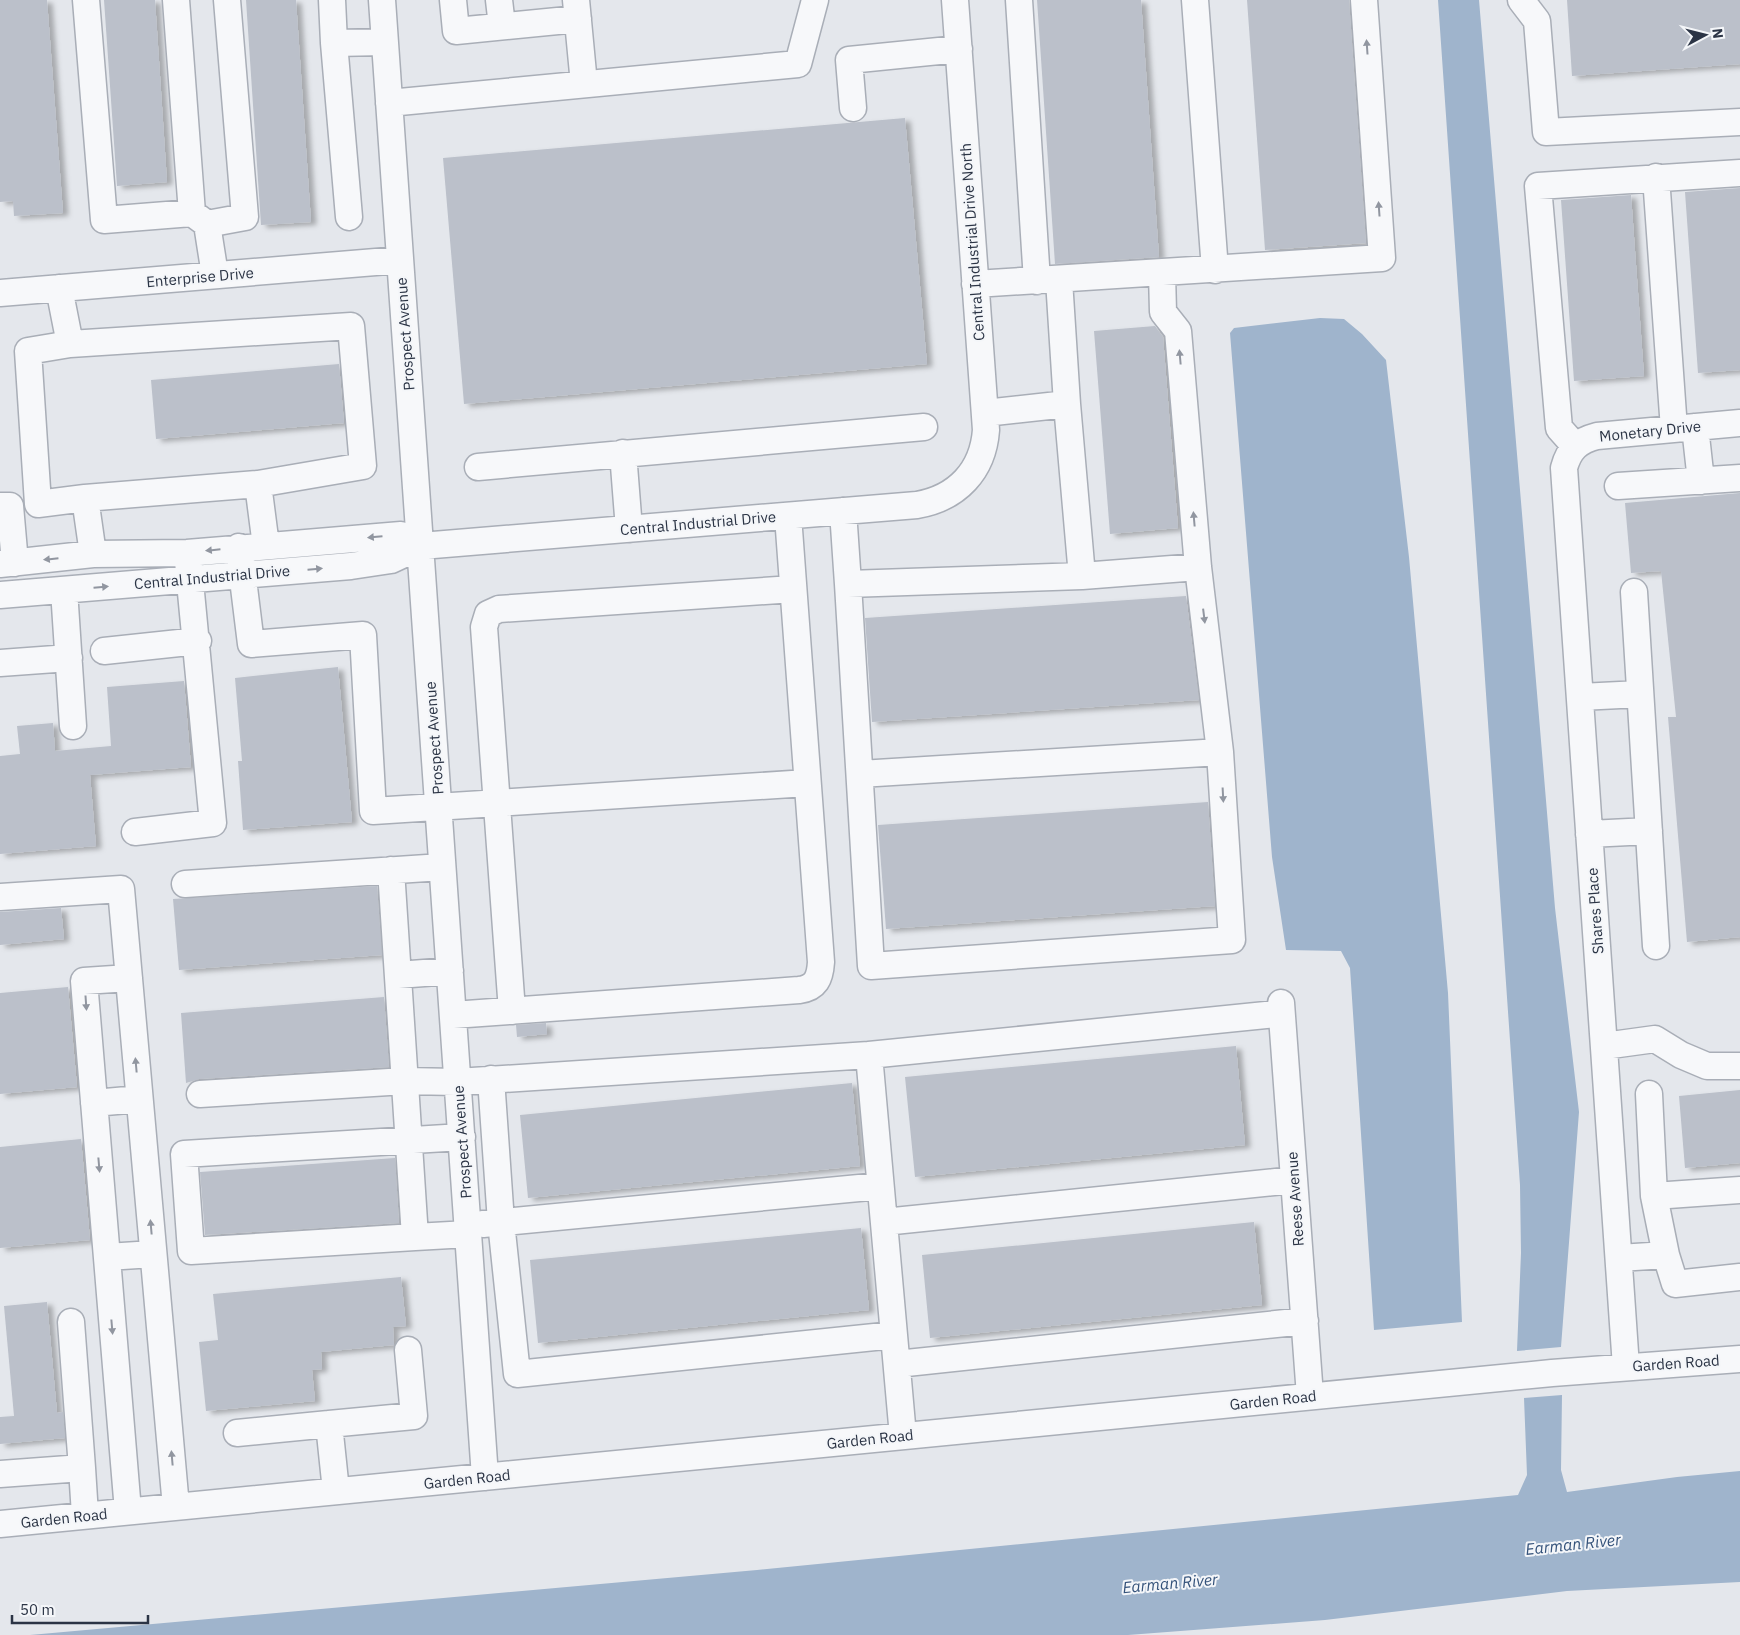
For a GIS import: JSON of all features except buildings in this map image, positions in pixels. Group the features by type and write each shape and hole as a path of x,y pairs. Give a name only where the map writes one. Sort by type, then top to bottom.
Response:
{"street":[{"path":"86,0 104,220 245,217 228,0"},
{"path":"176,0 200,218 215,275"},
{"path":"332,0 349,217"},
{"name":"Prospect Avenue","path":"382,0 485,1477"},
{"path":"453,0 456,31 502,26 577,10 584,84"},
{"path":"499,0 502,26"},
{"path":"389,103 798,64 815,0"},
{"name":"Central Industrial Drive North","path":"956,0 985,413 985,444 978,462 968,479"},
{"path":"1019,0 1048,281 1067,404 1082,576"},
{"path":"1195,0 1215,270"},
{"path":"976,284 1048,281 1382,258 1364,0"},
{"path":"1521,0 1537,21 1546,132 1740,122"},
{"path":"334,43 384,42"},
{"path":"853,108 848,60 959,49"},
{"path":"1571,451 1558,428 1538,186 1740,173"},
{"path":"1656,177 1685,428 1701,481"},
{"name":"Enterprise Drive","path":"0,293 400,260"},
{"path":"843,511 871,966 1232,940 1220,752 1198,567 1178,331 1163,312 1162,273"},
{"path":"59,288 70,344"},
{"path":"351,326 363,466 258,484 86,498 38,504 28,350 70,344 351,326"},
{"path":"985,413 1067,404"},
{"name":"Monetary Drive","path":"1571,451 1585,439 1597,436 1740,423"},
{"path":"478,467 924,426"},
{"name":"Shares Place","path":"1571,451 1564,468 1626,1367"},
{"path":"623,454 629,529"},
{"path":"1618,486 1740,478"},
{"name":"Central Industrial Drive","path":"0,595 351,566 391,560 421,546 930,503 954,491 968,479"},
{"path":"258,484 266,546"},
{"path":"86,498 93,554"},
{"path":"0,506 10,506 8,564"},
{"path":"453,1015 799,990 814,985 820,974 821,962 788,516"},
{"name":"Central Industrial Drive","path":"8,564 93,554 187,552 401,535 421,546"},
{"path":"239,547 251,644 363,635 374,811 807,783"},
{"path":"135,832 213,823 198,641 187,552"},
{"path":"848,584 1082,576 1198,567"},
{"path":"512,1010 484,627 485,619 493,610 793,589"},
{"path":"64,590 73,726"},
{"path":"1634,592 1656,946"},
{"path":"104,651 198,641"},
{"path":"0,664 69,658"},
{"path":"1580,697 1640,694"},
{"path":"860,774 1220,752"},
{"path":"1589,834 1649,831"},
{"path":"184,884 442,867"},
{"path":"391,870 415,1237"},
{"path":"0,897 121,889 176,1507"},
{"path":"398,975 450,971"},
{"path":"128,1511 84,981 129,978"},
{"name":"Reese Avenue","path":"868,1055 1276,1014 1281,1010 1310,1396"},
{"path":"1604,1046 1655,1039 1680,1055 1706,1066 1740,1066"},
{"path":"200,1094 405,1081 458,1082 868,1055 903,1436"},
{"path":"491,1079 501,1222 517,1374 894,1336"},
{"path":"1649,1094 1654,1196 1666,1255 1675,1284 1740,1277"},
{"path":"94,1103 139,1099"},
{"path":"462,1137 184,1154 191,1250 415,1237 468,1230 501,1222 880,1186"},
{"path":"884,1222 1294,1180"},
{"path":"1654,1196 1740,1190"},
{"path":"107,1257 153,1254"},
{"path":"1618,1258 1666,1255"},
{"path":"897,1364 1305,1321"},
{"path":"71,1322 86,1516"},
{"path":"237,1433 414,1416 408,1350"},
{"name":"Garden Road","path":"0,1524 1310,1396 1626,1367 1740,1359"},
{"path":"329,1424 336,1491"},
{"path":"0,1474 82,1468"}],"water":[{"path":"1438,0 1479,0 1555,908 1579,1112 1561,1347 1517,1351 1521,1253 1520,1185"},
{"path":"1320,318 1344,319 1362,334 1386,360 1409,557 1448,993 1462,1322 1374,1330 1350,968 1341,951 1286,950 1272,857 1230,333 1234,328"},
{"name":"Earman River","path":"1562,1395 1561,1470 1567,1492 1677,1477 1740,1471 1740,1582 1567,1591 1325,1620 1128,1635 30,1635 757,1570 1518,1495 1527,1475 1524,1398"}]}
